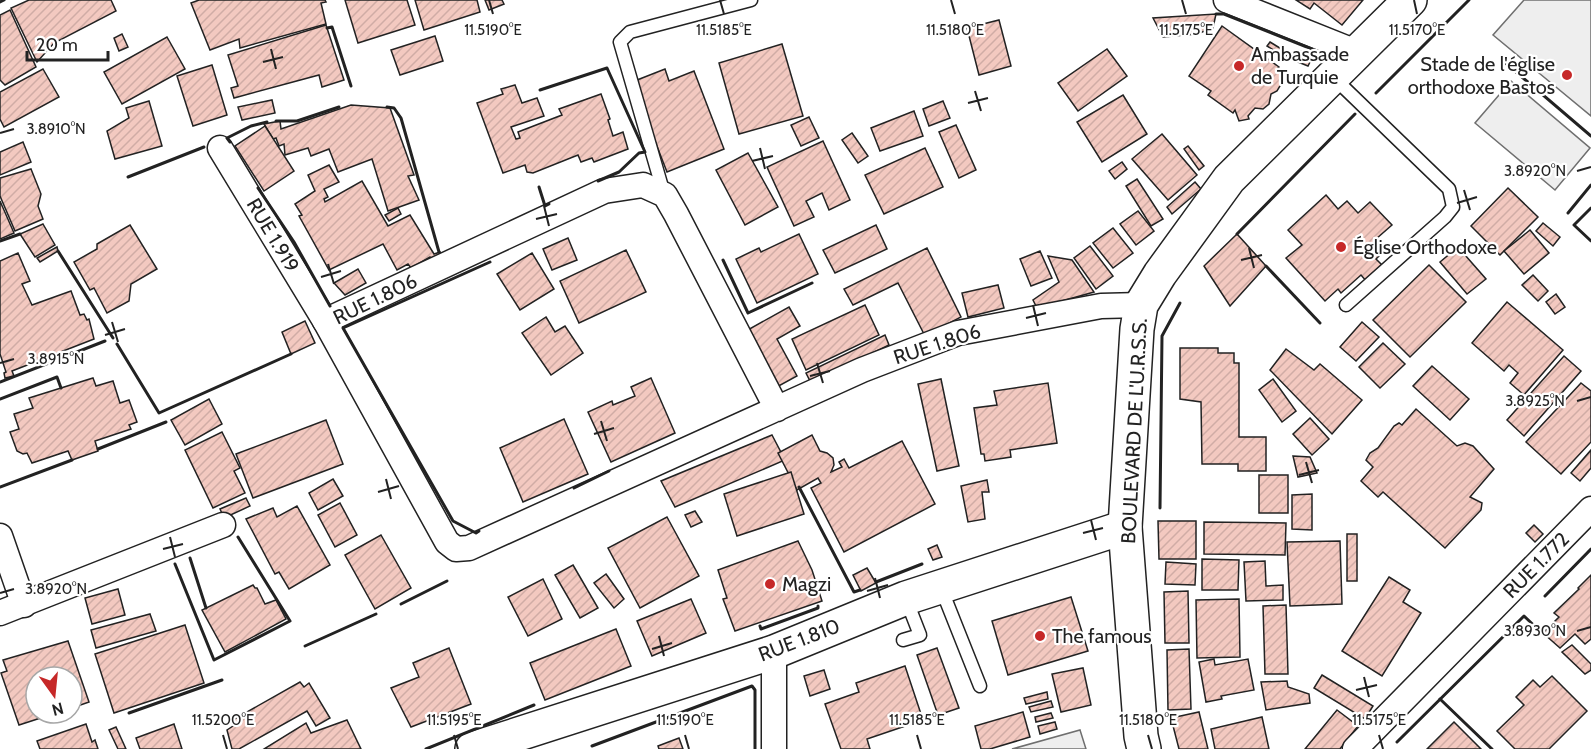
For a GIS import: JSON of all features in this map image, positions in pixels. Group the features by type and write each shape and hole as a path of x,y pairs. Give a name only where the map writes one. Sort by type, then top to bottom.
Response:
{"street":[{"path":"1226,0 1356,52"},
{"name":"BOULEVARD DE L'U.R.S.S.","path":"1144,749 1141,736 1125,526 1137,329 1142,305 1160,274 1229,179 1410,0"},
{"name":"RUE 1.919","path":"220,148 325,321"},
{"name":"RUE 1.806","path":"665,195 643,185 604,191 325,321 447,542 456,549 469,548 862,370 958,333 1101,306 1142,305"},
{"path":"665,195 777,409"},
{"name":"RUE 1.772","path":"1355,749 1591,509"},
{"path":"0,613 223,525"},
{"name":"RUE 1.810","path":"472,749 774,652 906,598 1125,526"},
{"path":"0,536 24,605"},
{"path":"774,652 774,749"}],"lane":[{"path":"665,195 620,42 630,32 751,0"},
{"path":"1332,76 1449,189 1453,207 1445,217 1346,305"},
{"path":"941,587 980,686"},
{"path":"903,640 920,635 906,598"}],"shaded area":[{"name":"Stade de l'église orthodoxe Bastos","path":"1524,0 1591,0 1591,116 1493,35"},
{"path":"1511,81 1590,148 1555,190 1475,123"},
{"path":"1080,730 1086,749 1012,749"}],"building":[{"path":"29,0 111,0 116,11 54,43 37,62 11,8"},
{"path":"199,0 325,0 326,2 321,3 326,24 240,48 239,39 210,50 191,3"},
{"path":"345,0 407,0 415,25 358,43"},
{"path":"415,0 477,0 480,12 424,30"},
{"path":"485,0 502,0 504,4 489,10"},
{"path":"1296,0 1363,0 1342,25 1314,3 1310,9"},
{"path":"10,10 36,67 5,85 0,80 0,15"},
{"path":"1216,14 1213,28 1197,34 1163,37 1153,18"},
{"path":"999,20 1011,66 979,75 967,28"},
{"path":"326,25 344,80 322,87 319,75 234,98 231,88 238,86 228,55"},
{"path":"1222,26 1279,67 1277,69 1286,76 1277,91 1271,94 1269,104 1263,109 1255,108 1248,116 1249,119 1239,121 1235,110 1233,113 1208,95 1211,91 1189,76"},
{"path":"122,34 128,47 119,51 114,38"},
{"path":"435,36 443,61 400,75 391,50"},
{"path":"167,37 185,69 122,104 104,72"},
{"path":"1270,42 1288,53 1285,57 1267,46"},
{"path":"782,44 803,116 739,134 719,63"},
{"path":"1107,49 1127,76 1078,111 1058,83"},
{"path":"1297,50 1313,56 1308,66 1293,60"},
{"path":"212,65 227,115 193,126 177,76"},
{"path":"43,69 59,97 4,127 0,119 0,92"},
{"path":"665,69 669,81 694,71 724,149 667,172 632,82"},
{"path":"515,85 522,103 537,98 544,116 511,127 516,139 520,138 518,132 562,115 559,109 601,94 613,136 623,132 628,149 594,162 592,158 581,162 578,155 533,173 527,172 525,165 503,173 477,103 503,94 501,89"},
{"path":"1123,95 1147,134 1102,162 1077,122"},
{"path":"272,100 275,113 242,120 238,107"},
{"path":"149,101 162,146 115,159 107,131 129,118 126,108"},
{"path":"943,101 950,118 929,126 923,109"},
{"path":"351,105 390,108 414,175 408,176 419,200 388,211 372,159 338,172 329,149 311,156 308,148 285,155 284,144 279,146 276,138 273,139 264,124 280,121 281,129"},
{"path":"914,111 923,136 880,151 871,128"},
{"path":"809,117 819,138 801,146 791,125"},
{"path":"956,125 976,170 959,178 939,132"},
{"path":"265,126 294,171 264,191 235,146"},
{"path":"852,133 868,156 858,163 842,140"},
{"path":"1162,134 1197,175 1168,200 1132,159"},
{"path":"823,141 850,200 829,210 822,193 806,201 814,217 794,226 767,167"},
{"path":"23,142 31,162 0,175 0,152"},
{"path":"1188,146 1204,166 1199,170 1184,149"},
{"path":"925,148 943,187 884,214 865,175"},
{"path":"748,153 778,207 745,225 716,170"},
{"path":"1122,162 1127,169 1115,179 1109,171"},
{"path":"329,165 339,182 324,189 328,197 324,199 325,202 362,181 388,226 410,215 434,254 440,252 441,256 432,260 430,257 411,268 408,264 397,270 383,244 329,270 299,216 302,215 295,204 315,191 308,175"},
{"path":"31,169 41,194 38,206 43,219 15,231 0,196 0,178"},
{"path":"1137,179 1163,219 1151,226 1126,186"},
{"path":"1195,182 1201,189 1172,214 1167,207"},
{"path":"1508,188 1538,217 1500,255 1471,226"},
{"name":"Église Orthodoxe","path":"1326,195 1338,209 1347,201 1358,213 1370,202 1392,225 1376,239 1386,249 1376,259 1384,267 1367,282 1361,275 1341,293 1338,289 1325,301 1286,258 1302,245 1288,230"},
{"path":"0,201 14,233 0,239"},
{"path":"398,208 401,214 389,221 385,215"},
{"path":"1138,211 1154,231 1136,245 1120,224"},
{"path":"1543,223 1560,237 1553,246 1536,231"},
{"path":"43,224 55,245 35,257 20,234"},
{"path":"130,225 157,269 131,284 129,301 107,313 94,288 90,290 74,262 97,249 97,244"},
{"path":"876,225 887,249 835,273 823,250"},
{"path":"1113,228 1133,253 1113,268 1093,243"},
{"path":"1530,230 1549,253 1524,274 1504,251"},
{"path":"799,234 818,274 757,303 736,259 759,248 761,252"},
{"path":"1237,234 1266,266 1230,306 1204,266"},
{"path":"568,238 577,260 552,270 543,249"},
{"path":"1090,246 1113,276 1096,289 1074,258"},
{"path":"57,247 58,251 40,262 37,258"},
{"path":"1458,247 1486,279 1467,294 1440,262"},
{"path":"927,248 961,317 925,336 898,283 853,305 844,289"},
{"path":"626,250 646,292 579,323 560,281"},
{"path":"1040,251 1052,278 1031,286 1020,259"},
{"path":"18,253 30,281 22,284 32,305 71,291 80,315 84,314 87,320 89,319 94,339 12,371 14,376 5,378 4,373 6,372 0,354 0,261"},
{"path":"532,253 554,289 520,310 497,274"},
{"path":"1048,256 1072,260 1094,292 1037,308 1033,300 1059,282"},
{"path":"1429,265 1466,302 1410,357 1373,320"},
{"path":"358,269 366,283 345,295 334,283"},
{"path":"1533,275 1548,291 1538,301 1522,285"},
{"path":"998,285 1004,308 968,317 962,293"},
{"path":"1556,294 1565,307 1555,314 1546,302"},
{"path":"1507,302 1563,350 1524,395 1510,383 1518,373 1509,365 1504,371 1472,343"},
{"path":"865,305 879,335 806,370 792,339"},
{"path":"789,307 800,326 777,339 797,376 775,388 744,332"},
{"path":"546,317 555,332 565,326 583,353 551,375 522,333"},
{"path":"305,321 315,343 291,354 282,332"},
{"path":"1362,322 1379,337 1356,361 1340,347"},
{"path":"885,335 889,345 811,383 806,373"},
{"path":"1383,343 1405,364 1380,388 1359,367"},
{"path":"1180,348 1218,348 1218,353 1234,353 1234,363 1239,363 1239,437 1266,437 1266,471 1238,471 1238,464 1202,464 1201,402 1180,399"},
{"path":"1286,349 1314,370 1320,364 1362,400 1332,434 1270,370"},
{"path":"1564,356 1581,371 1524,436 1507,420"},
{"path":"1432,366 1469,399 1450,420 1413,386"},
{"path":"93,378 96,386 113,381 120,403 129,400 137,422 129,425 131,429 95,441 98,451 72,460 68,451 32,463 27,453 17,451 10,432 19,429 14,414 33,408 29,398"},
{"path":"651,378 675,433 611,462 588,412 612,401 613,405 635,396 631,387"},
{"path":"941,379 959,466 937,471 918,384"},
{"path":"1273,379 1296,411 1282,422 1259,390"},
{"path":"1048,383 1057,443 1010,450 1011,457 985,461 984,454 981,454 974,408 997,405 994,391"},
{"path":"1581,383 1591,391 1591,442 1561,474 1526,442"},
{"path":"209,399 222,424 185,445 171,420"},
{"path":"1416,409 1457,446 1465,443 1473,446 1494,469 1470,497 1482,503 1481,510 1445,548 1383,492 1378,497 1361,481 1373,467 1366,460 1370,453 1378,448 1394,426 1399,423 1402,425"},
{"path":"1310,418 1329,439 1312,455 1293,434"},
{"path":"564,419 588,474 523,502 500,448"},
{"path":"326,420 343,464 253,498 236,454"},
{"path":"222,432 240,468 234,471 245,493 213,508 185,450"},
{"path":"772,435 785,460 675,507 661,481"},
{"path":"812,435 820,451 833,458 834,465 831,472 842,467 839,462 844,459 849,468 902,441 935,504 844,552 811,488 821,483 818,478 797,490 778,453"},
{"path":"1591,450 1591,468 1580,481 1571,473"},
{"path":"1293,456 1310,457 1317,473 1298,477"},
{"path":"791,472 804,514 737,536 724,494"},
{"path":"1259,475 1288,475 1288,513 1259,513"},
{"path":"333,479 343,496 318,510 309,493"},
{"path":"987,480 989,492 982,492 985,519 968,522 961,486"},
{"path":"1312,494 1312,530 1292,529 1292,495"},
{"path":"246,498 250,506 224,518 220,509"},
{"path":"340,503 357,535 335,547 318,515"},
{"path":"297,506 330,565 289,589 279,572 275,574 246,519 273,508 277,517"},
{"path":"695,511 702,522 691,527 685,515"},
{"path":"667,517 699,576 640,608 608,548"},
{"path":"1158,521 1196,521 1196,559 1159,559"},
{"path":"1204,522 1286,523 1285,555 1204,554"},
{"path":"1534,525 1543,534 1535,542 1526,533"},
{"path":"1347,534 1357,534 1357,581 1347,581"},
{"path":"381,535 411,588 375,609 345,555"},
{"name":"Magzi","path":"798,541 812,570 822,601 735,631 723,599 727,598 718,570"},
{"path":"1340,541 1342,604 1290,606 1287,542"},
{"path":"937,545 942,557 933,560 928,549"},
{"path":"1202,559 1239,560 1238,590 1202,590"},
{"path":"1265,561 1266,586 1283,585 1283,600 1246,601 1244,562"},
{"path":"1166,562 1196,564 1195,585 1165,584"},
{"path":"573,565 598,608 580,618 555,575"},
{"path":"867,568 876,583 861,591 853,575"},
{"path":"606,574 624,599 614,608 594,583"},
{"path":"1591,575 1591,639 1585,644 1575,634 1560,648 1543,633 1559,617 1554,613"},
{"path":"1389,577 1410,590 1403,602 1421,613 1382,676 1342,651"},
{"path":"543,579 562,619 528,636 508,597"},
{"path":"253,585 265,604 276,600 286,619 225,652 202,610"},
{"path":"118,589 125,615 92,624 85,598"},
{"path":"1188,591 1189,643 1165,643 1164,592"},
{"name":"The famous","path":"1071,597 1088,651 1008,675 992,621"},
{"path":"691,599 706,633 652,656 637,621"},
{"path":"1239,599 1240,657 1197,658 1196,600"},
{"path":"1286,605 1288,674 1265,674 1263,606"},
{"path":"150,614 156,631 96,648 91,630"},
{"path":"185,625 204,683 114,713 95,654"},
{"path":"616,629 631,666 545,700 530,663"},
{"path":"68,641 76,665 24,665 24,723 19,725 1,673 7,671 3,660"},
{"path":"1572,645 1591,664 1591,670 1585,674 1562,652"},
{"path":"449,648 471,704 411,727 391,688 419,677 413,663"},
{"path":"937,648 959,708 938,715 917,655"},
{"path":"1189,649 1191,709 1168,710 1167,650"},
{"path":"1214,659 1215,665 1248,659 1254,690 1221,696 1222,699 1206,702 1199,662"},
{"path":"905,666 923,720 867,739 870,749 841,749 825,704 859,692 856,683"},
{"path":"1083,668 1091,705 1061,712 1052,674"},
{"path":"824,670 830,689 810,696 804,676"},
{"path":"1322,675 1373,706 1365,719 1314,688"},
{"path":"1552,676 1587,711 1549,749 1515,749 1497,731 1524,705 1516,697 1533,680 1540,687"},
{"path":"1287,681 1288,687 1309,694 1310,703 1266,710 1261,682"},
{"path":"300,682 304,687 309,683 330,718 316,726 307,711 239,749 232,749 227,730 233,726 231,721"},
{"path":"84,687 89,702 84,704"},
{"path":"1047,692 1048,699 1026,704 1024,698"},
{"path":"1051,701 1053,707 1031,712 1029,707"},
{"path":"1337,710 1358,726 1340,749 1305,749"},
{"path":"1023,712 1030,737 990,749 981,749 975,726"},
{"path":"1199,712 1208,749 1179,749 1171,718"},
{"path":"1051,713 1053,718 1036,722 1035,717"},
{"path":"1262,717 1269,749 1215,749 1211,729"},
{"path":"347,720 361,749 264,749 306,723 311,733"},
{"path":"1055,722 1057,729 1040,734 1038,726"},
{"path":"1454,722 1481,749 1427,749"},
{"path":"86,724 92,742 95,740 98,749 40,749 37,741"},
{"path":"174,724 182,749 140,749 136,738"},
{"path":"116,727 126,749 118,749 109,730"},
{"path":"679,738 683,749 659,749 658,746"}],"wall":[{"path":"0,2 4,0"},
{"path":"1376,93 1469,0"},
{"path":"1216,14 1224,14 1332,57"},
{"path":"327,28 332,27 351,86"},
{"path":"1502,60 1591,136"},
{"path":"540,90 607,68 645,152 639,153 619,172 598,181"},
{"path":"276,121 297,121 339,107"},
{"path":"387,107 394,108 401,118 439,252"},
{"path":"1237,234 1355,114"},
{"path":"230,142 227,138 251,126 267,122"},
{"path":"128,177 204,147"},
{"path":"1568,213 1591,185"},
{"path":"539,187 545,206 549,204"},
{"path":"258,188 294,242 330,306"},
{"path":"1591,208 1574,225 1591,241"},
{"path":"0,241 20,234"},
{"path":"58,251 113,338"},
{"path":"723,260 748,313 812,283"},
{"path":"479,531 476,533 453,521 343,328 490,262"},
{"path":"1266,266 1320,323"},
{"path":"1160,508 1162,336 1180,303"},
{"path":"0,382 105,341"},
{"path":"117,344 159,413 291,354"},
{"path":"0,399 57,377 61,388"},
{"path":"98,449 166,422"},
{"path":"0,487 72,460"},
{"path":"574,488 609,471"},
{"path":"799,487 854,592 860,590"},
{"path":"175,564 214,660 290,621 238,537"},
{"path":"1545,596 1591,549"},
{"path":"190,558 206,608"},
{"path":"876,582 922,564"},
{"path":"401,604 447,581"},
{"path":"760,626 761,629 818,608 818,606"},
{"path":"305,646 376,614"},
{"path":"1397,742 1524,616 1545,636"},
{"path":"129,713 222,680"},
{"path":"592,746 752,686 755,690 755,749"},
{"path":"1440,699 1492,749"},
{"path":"426,749 534,705"}],"place":[{"name":"Ambassade de Turquie","path":"1239,66"},
{"name":"Stade de l'église orthodoxe Bastos","path":"1567,75"},
{"name":"Église Orthodoxe","path":"1341,247"},
{"name":"Magzi","path":"770,584"},
{"name":"The famous","path":"1040,636"}]}
